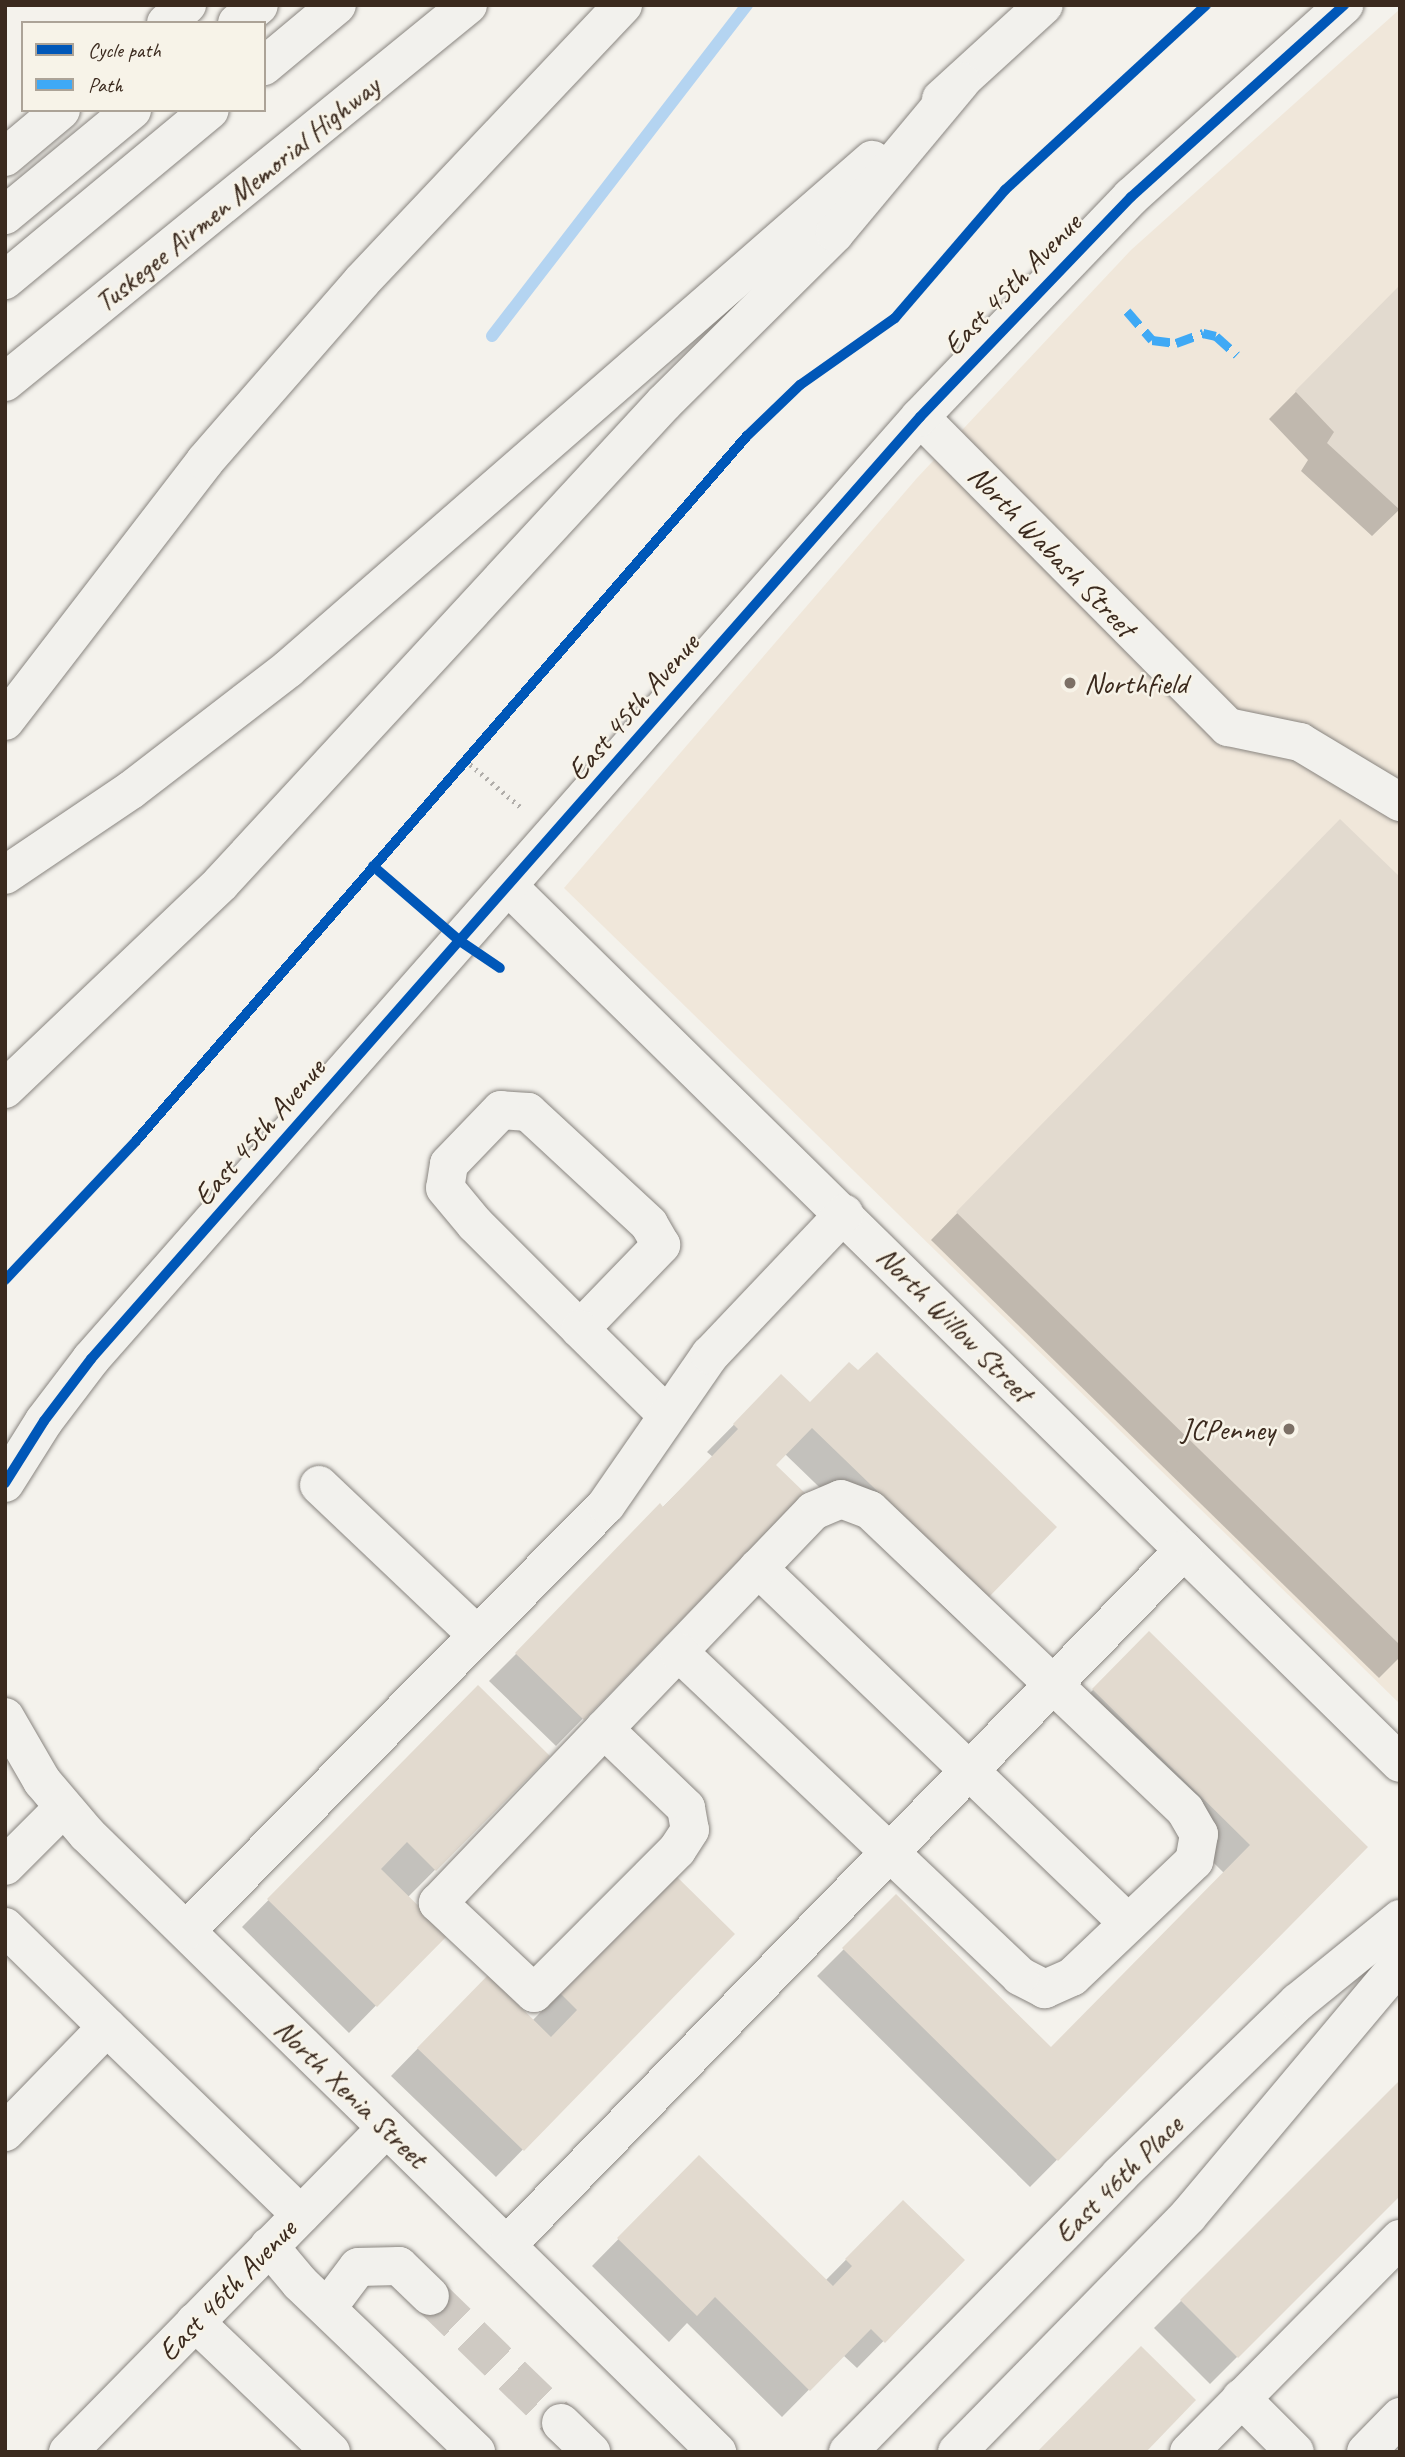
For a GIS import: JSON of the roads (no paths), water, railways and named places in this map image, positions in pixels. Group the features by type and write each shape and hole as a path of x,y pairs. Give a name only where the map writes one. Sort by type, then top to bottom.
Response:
{"main road":[{"path":"168,21 187,5"},
{"path":"239,21 259,5"},
{"path":"266,64 337,5"},
{"name":"Tuskegee Airmen Memorial Highway","path":"5,382 468,5"},
{"path":"5,721 205,461 284,371 623,5"},
{"path":"5,875 131,790 288,669 961,82 1044,5"},
{"name":"East 45th Avenue","path":"5,1483 44,1420 92,1359 920,416 1131,197 1344,5"},
{"path":"5,1089 220,883 664,403 835,233 961,82"},
{"path":"5,157 59,112"},
{"path":"5,215 130,112"},
{"path":"5,280 208,112"},
{"name":"North Wabash Street","path":"920,416 1228,727 1300,742 1400,802"},
{"name":"North Willow Street","path":"508,886 1400,1763"},
{"path":"580,1329 661,1245 649,1224 528,1112 501,1110 449,1164 445,1188 580,1329 666,1414"},
{"path":"186,1931 606,1505 666,1414 710,1355 844,1214"},
{"path":"319,1485 477,1635"},
{"path":"604,1729 686,1808 690,1830 677,1850 534,1993 438,1903 604,1729 678,1652 758,1568 813,1511 841,1499 870,1510 1185,1810 1199,1833 1194,1861 1072,1977 1045,1989 1020,1976 678,1652"},
{"path":"507,2245 1184,1550"},
{"path":"758,1568 971,1768 1128,1923"},
{"name":"North Xenia Street","path":"5,1717 63,1808 718,2452"},
{"path":"5,1866 63,1808"},
{"name":"East 46th Place","path":"848,2452 1160,2136 1298,2002 1400,1919"},
{"path":"5,1927 300,2215"},
{"path":"957,2452 1188,2216 1400,1963"},
{"path":"5,2132 107,2027"},
{"name":"East 46th Avenue","path":"68,2452 386,2128"},
{"path":"1189,2452 1400,2239"},
{"path":"269,2246 476,2452"},
{"path":"328,2306 358,2267 399,2266 430,2296"},
{"path":"195,2322 331,2452"},
{"path":"1241,2398 1295,2452"},
{"path":"1366,2452 1400,2417"},
{"path":"561,2423 591,2452"}],"waterway":[{"path":"492,336 747,5"}],"tunnel":[{"path":"430,2296 561,2423"}],"place":[{"name":"Northfield","path":"1070,683"},
{"name":"JCPenney","path":"1289,1429"}]}
